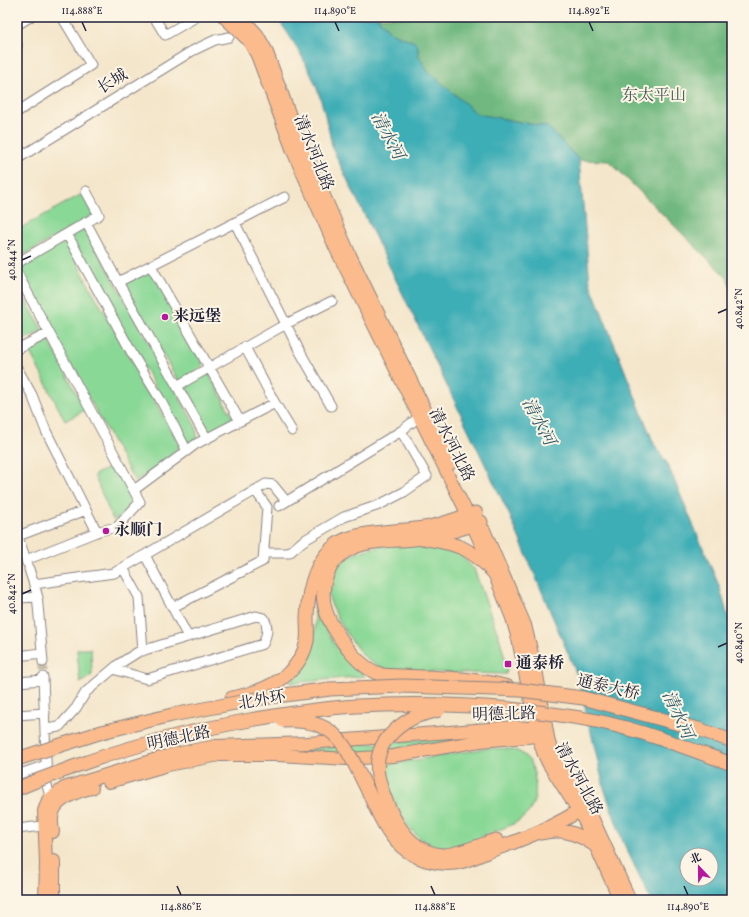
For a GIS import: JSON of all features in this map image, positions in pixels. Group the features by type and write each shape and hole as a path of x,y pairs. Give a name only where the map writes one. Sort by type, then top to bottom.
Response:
{"highway":[{"path":"424,538 474,519"},
{"path":"102,732 169,711 257,692 284,678 297,664 307,641 309,592 316,572 325,556 347,538 430,527 474,519"},
{"path":"494,573 482,559 468,550 447,542 424,538 365,543 353,548 337,558 327,573 323,586 323,598 329,620 347,648 360,663 372,672 390,676 469,679 494,683 520,690"},
{"name":"北外环","path":"17,759 102,732 187,712 262,698 330,689 402,686 520,690"},
{"name":"通泰大桥","path":"520,690 583,698 698,729 732,742"},
{"name":"北外环","path":"17,789 99,758 152,741 196,731 303,711 355,706 401,705 496,707 582,718 636,731 732,764"},
{"path":"450,706 414,718 397,728 384,742 377,765 378,776 383,794 402,832 418,846 427,852 443,856 463,851 523,830 581,806"},
{"path":"99,758 271,722 296,720 316,724 330,730 337,736 348,750 389,834 401,847 416,857 434,863 456,863 543,832 568,832 582,836 595,845"},
{"path":"530,836 581,806"}],"main road":[{"name":"清水河北路","path":"224,17 249,41 257,55 293,151 333,242 419,417 474,519 512,618 540,731 549,743 630,900"},
{"name":"清水河北路","path":"241,17 257,34 266,50 293,124 348,254 518,608 525,625 537,675 540,731"},
{"name":"明德北路","path":"54,801 64,788 162,757 216,746 308,743 514,727 540,731"},
{"name":"明德北路","path":"54,801 81,791 168,765 218,756 278,755 347,759 393,756 540,731"},
{"path":"45,900 48,825 53,812 54,801"},
{"name":"清水河北路","path":"581,806 595,845 620,900"},
{"path":"48,825 54,900"}],"street":[{"path":"17,26 30,17"},
{"path":"17,112 91,65 62,17"},
{"path":"154,17 165,35 196,17"},
{"name":"长城","path":"17,159 192,51 215,40 229,36"},
{"path":"17,263 99,215 86,191"},
{"path":"118,282 285,197"},
{"path":"86,222 206,439"},
{"path":"235,223 299,350 331,406"},
{"path":"67,234 133,355 160,399 187,451"},
{"path":"151,266 240,421"},
{"path":"17,273 140,502 117,527 97,532 27,564"},
{"path":"177,386 286,324 332,301"},
{"path":"17,349 49,333"},
{"path":"245,347 292,432"},
{"path":"17,368 32,395 46,431 97,532"},
{"path":"134,490 206,439 275,403"},
{"path":"34,584 114,574 266,484 273,484 283,503 401,431 419,417"},
{"path":"264,552 289,553 303,541 344,517 379,505 404,492 427,476 401,431"},
{"path":"172,607 263,561 267,507 255,490"},
{"path":"17,656 43,658 38,597 17,535 86,510"},
{"path":"145,555 188,637"},
{"path":"124,568 139,596 143,651"},
{"path":"17,598 38,597"},
{"path":"46,729 59,727 76,708 86,692 113,669 138,652 256,616 264,618 267,625 267,633 263,644 147,679 113,669"},
{"path":"17,682 43,678 47,785 54,801"},
{"path":"17,715 45,713"},
{"path":"17,775 46,765"},
{"path":"17,829 48,825"}],"green space":[{"name":"东太平山","path":"377,17 732,17 732,290 727,278 609,161 579,160 548,127 477,114 425,69 419,56 417,43 390,32"},
{"path":"82,194 93,215 17,259 17,230"},
{"path":"81,230 86,230 196,427 197,436 195,442 191,443 185,440 72,238 74,234"},
{"path":"67,243 86,280 179,444 176,454 135,482 20,272 20,266 61,244"},
{"path":"148,271 152,273 203,364 202,367 182,380 177,379 125,288 126,282"},
{"path":"23,295 43,331 23,340 17,329 17,298"},
{"path":"49,340 85,410 65,421 29,350"},
{"path":"205,373 209,374 233,418 232,422 212,433 204,427 184,390 185,385"},
{"path":"116,464 134,499 120,517 113,520 94,475"},
{"path":"426,543 443,545 460,554 474,569 500,640 507,666 506,674 403,672 388,670 367,659 356,647 345,630 331,604 329,597 330,582 340,563 353,555 373,548"},
{"path":"315,594 320,617 333,642 347,661 365,676 290,683 309,660 313,650"},
{"path":"91,649 92,675 80,683 77,650"},
{"path":"463,737 464,740 364,754 282,750"},
{"path":"488,748 517,751 525,756 529,761 533,770 536,789 534,802 528,813 520,820 510,825 460,845 447,847 425,842 408,826 396,806 390,794 386,780 386,765"}],"water":[{"name":"清水河","path":"276,17 377,17 390,32 417,43 419,56 427,70 477,114 548,127 579,160 590,283 654,444 667,463 720,588 732,631 732,900 651,900 623,842 604,788 578,677 509,514 333,150 323,106 314,81 287,32"}],"tunnel":[{"path":"43,662 43,677"}],"place":[{"name":"来远堡","path":"165,317"},
{"name":"永顺门","path":"106,531"},
{"name":"通泰桥","path":"508,664"}]}
